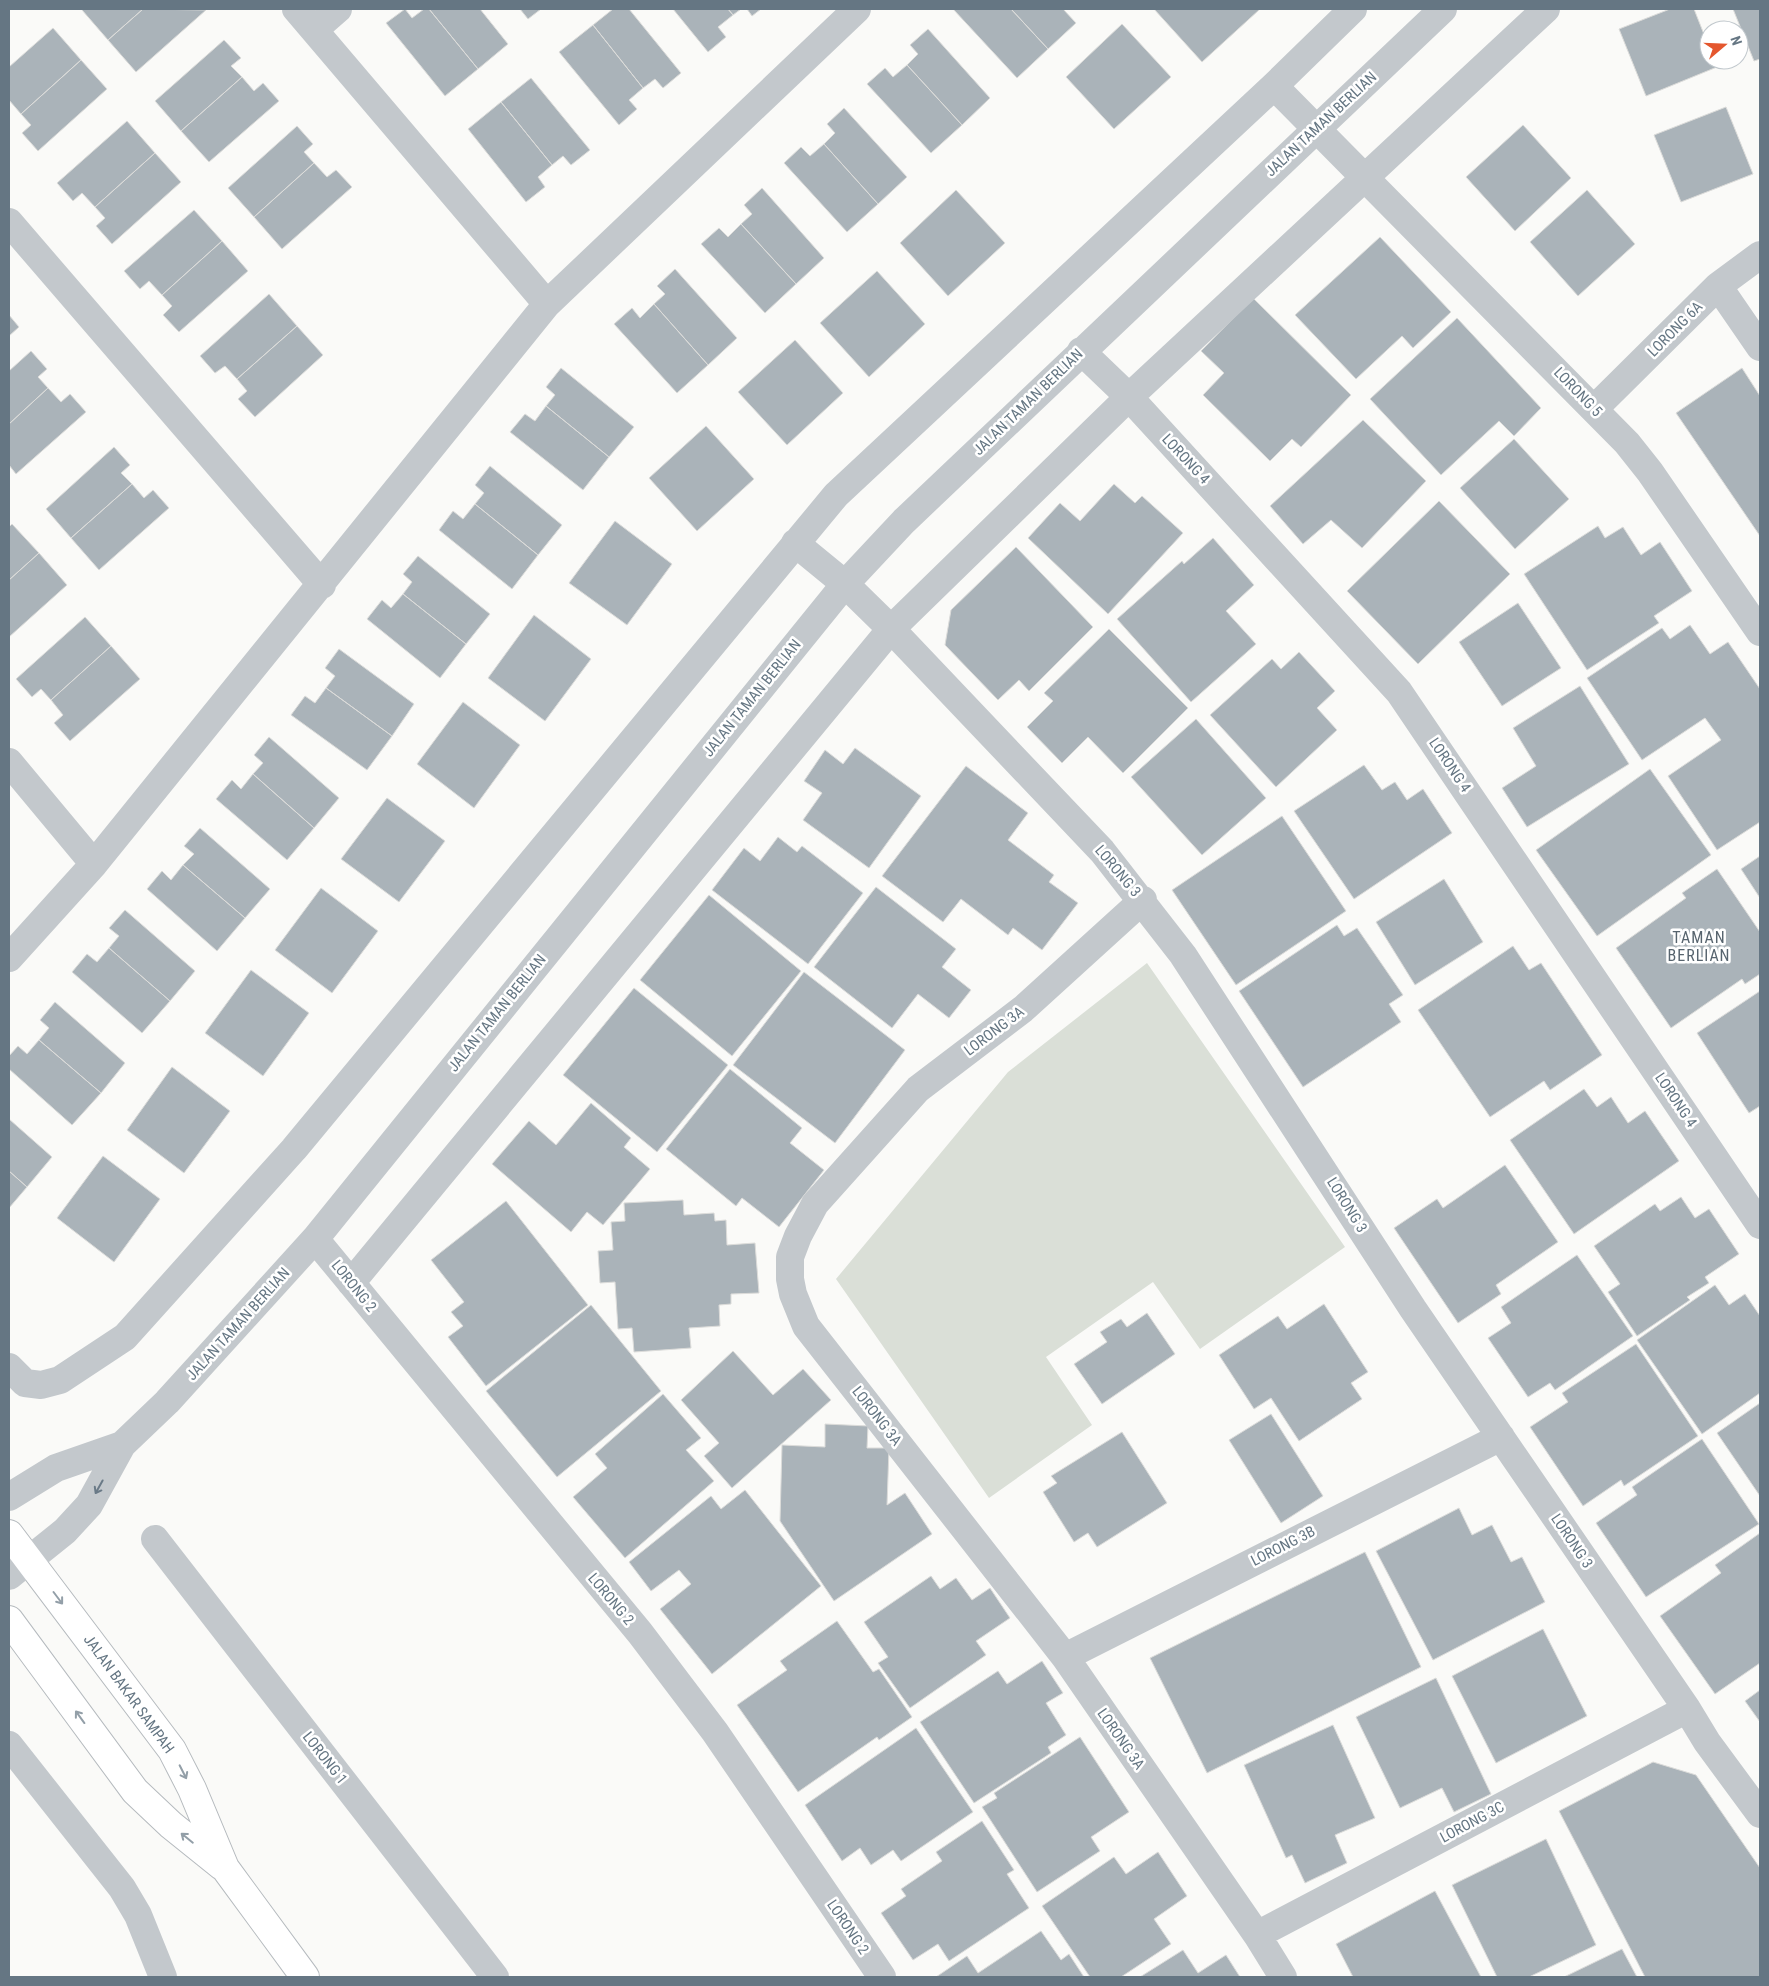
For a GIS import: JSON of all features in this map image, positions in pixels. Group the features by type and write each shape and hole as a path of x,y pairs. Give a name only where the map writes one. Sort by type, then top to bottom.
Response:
{"main road":[{"name":"JALAN BAKAR SAMPAH","path":"9,1534 172,1750 192,1789 225,1868 305,1977"},
{"name":"JALAN BAKAR SAMPAH","path":"9,1620 135,1791 171,1825 225,1868"}],"street":[{"path":"296,9 548,304"},
{"path":"314,30 338,9"},
{"path":"9,958 94,864 548,304 857,9"},
{"path":"9,1367 25,1383 41,1385 60,1380 125,1337 294,1150 836,495 1274,86 1353,9"},
{"name":"JALAN TAMAN BERLIAN","path":"122,1445 167,1402 315,1239 845,584 904,521 1443,9"},
{"path":"351,1283 891,628 1129,397 1546,9"},
{"name":"LORONG 5","path":"1274,86 1595,408 1650,472 1760,632"},
{"path":"9,222 322,585"},
{"name":"LORONG 6A","path":"1595,408 1718,286 1760,255"},
{"path":"1718,286 1760,347"},
{"name":"LORONG 4","path":"1081,351 1129,397 1399,692 1473,798 1760,1225"},
{"name":"LORONG 3","path":"795,543 845,584 891,628 1102,851 1143,900 1188,963 1413,1309 1687,1709 1707,1742 1760,1814"},
{"path":"9,762 94,864"},
{"name":"LORONG 3A","path":"1143,900 1023,1009 918,1089 815,1204 798,1236 790,1257 790,1280 793,1294 806,1326 1065,1657 1257,1935 1283,1977"},
{"name":"LORONG 2","path":"315,1239 646,1641 715,1732 882,1977"},
{"name":"LORONG 3B","path":"1065,1657 1501,1436"},
{"path":"9,1497 56,1468 122,1445"},
{"path":"9,1576 65,1531 89,1505 122,1445"},
{"name":"LORONG 1","path":"155,1539 495,1977"},
{"name":"LORONG 3C","path":"1257,1935 1687,1709"},
{"path":"9,1745 122,1888 138,1916 163,1977"}],"shaded area":[{"path":"1147,963 1345,1247 1200,1349 1153,1282 1046,1357 1092,1425 989,1498 836,1279 1008,1072"}],"building":[{"path":"143,9 108,40 82,10"},
{"path":"143,9 206,10 136,72 108,40"},
{"path":"405,9 412,18 424,9 429,9 478,69 445,96 386,23"},
{"path":"429,9 480,9 508,44 478,69"},
{"path":"520,9 541,9 528,19"},
{"path":"613,9 629,9 681,73 663,88 655,79 643,88 593,25"},
{"path":"673,9 728,9 733,15 718,27 726,37 708,52"},
{"path":"728,9 741,9 733,15"},
{"path":"747,9 761,9 752,16"},
{"path":"953,9 1011,9 1048,49 1017,78"},
{"path":"1011,9 1063,9 1076,23 1048,49"},
{"path":"1154,9 1258,9 1259,10 1202,62"},
{"path":"1670,9 1694,9 1699,22 1699,70 1710,70 1646,96 1619,29"},
{"path":"1733,9 1760,9 1760,59 1754,61 1749,49 1749,20 1737,20"},
{"path":"1122,24 1171,77 1114,129 1066,77"},
{"path":"593,25 643,88 629,100 637,109 619,125 559,52"},
{"path":"53,28 81,60 21,114 9,100 9,67"},
{"path":"928,29 990,98 962,125 907,65 918,54 910,45"},
{"path":"224,40 241,58 231,66 242,77 181,131 155,101"},
{"path":"81,60 107,89 38,151 22,133 31,125 21,114"},
{"path":"907,65 962,125 931,153 867,84 885,68 893,77"},
{"path":"242,77 254,91 263,83 279,101 209,162 181,131"},
{"path":"531,78 590,150 571,165 563,156 552,165 501,102"},
{"path":"501,102 552,165 538,177 545,187 526,202 468,129"},
{"path":"1726,107 1753,174 1681,202 1654,135"},
{"path":"844,108 907,177 878,204 824,144 835,133 827,124"},
{"path":"127,121 155,153 95,207 82,193 73,201 57,183"},
{"path":"1523,125 1571,178 1515,231 1466,177"},
{"path":"297,126 313,144 304,152 314,163 254,217 228,188"},
{"path":"824,144 878,204 847,232 784,163 801,147 810,156"},
{"path":"155,153 181,182 112,244 96,226 105,218 95,207"},
{"path":"314,163 327,177 336,170 352,187 282,249 254,217"},
{"path":"762,188 824,258 796,284 741,224 752,214 744,205"},
{"path":"956,190 1005,243 948,296 900,243"},
{"path":"1587,190 1635,244 1578,296 1530,242"},
{"path":"194,210 222,241 162,295 149,281 140,289 124,271"},
{"path":"741,224 796,284 765,313 701,244 719,228 728,237"},
{"path":"1380,237 1451,312 1413,348 1402,336 1356,379 1295,315"},
{"path":"222,241 248,271 179,332 163,315 172,306 162,295"},
{"path":"675,269 737,338 708,365 654,304 665,294 657,286"},
{"path":"877,271 925,324 869,377 820,323"},
{"path":"269,294 297,326 237,379 225,366 215,373 200,356"},
{"path":"1253,298 1351,395 1301,447 1292,439 1270,461 1203,395 1224,373 1201,351"},
{"path":"654,304 708,365 677,393 614,324 632,308 640,318"},
{"path":"9,315 19,327 9,336"},
{"path":"1457,318 1541,408 1514,436 1499,421 1441,475 1370,399"},
{"path":"297,326 323,355 255,417 238,399 247,391 237,379"},
{"path":"795,340 843,393 787,445 738,392"},
{"path":"31,351 47,369 38,377 48,388 9,424 9,371"},
{"path":"561,368 634,427 609,457 546,406 555,395 546,387"},
{"path":"1742,368 1760,396 1760,536 1676,413"},
{"path":"48,388 61,402 70,394 86,412 16,474 9,465 9,424"},
{"path":"546,406 609,457 583,490 510,432 525,414 535,421"},
{"path":"1363,420 1426,481 1362,548 1331,520 1303,544 1270,506"},
{"path":"706,426 754,479 697,531 649,478"},
{"path":"1514,439 1569,499 1515,549 1460,488"},
{"path":"114,447 130,465 121,473 132,484 71,538 46,509"},
{"path":"490,466 562,525 538,555 475,504 484,493 475,485"},
{"path":"132,484 144,498 153,490 169,508 99,570 71,538"},
{"path":"1114,484 1135,503 1142,496 1183,533 1108,614 1028,538 1060,503 1080,521"},
{"path":"1439,501 1510,574 1418,664 1347,591"},
{"path":"475,504 538,555 512,589 439,530 453,511 463,519"},
{"path":"615,521 672,564 627,625 569,583"},
{"path":"12,524 39,553 9,580 9,527"},
{"path":"1598,526 1605,538 1623,527 1641,555 1660,542 1692,591 1654,616 1659,623 1587,670 1524,574"},
{"path":"1213,538 1254,585 1226,611 1256,644 1191,702 1117,619 1182,561 1184,564"},
{"path":"1016,547 1093,627 1029,691 1019,680 998,700 945,645 951,610"},
{"path":"39,553 67,585 9,637 9,580"},
{"path":"418,556 490,614 466,644 403,594 412,582 403,574"},
{"path":"403,594 466,644 440,678 367,619 382,600 391,608"},
{"path":"1518,603 1561,668 1502,706 1459,642"},
{"path":"534,615 591,659 545,721 488,678"},
{"path":"85,617 111,646 51,700 41,689 32,697 16,679"},
{"path":"1690,625 1710,654 1728,642 1760,689 1760,822 1717,850 1668,776 1721,740 1705,718 1642,760 1587,678 1662,628 1670,639"},
{"path":"1109,629 1188,708 1123,773 1088,737 1062,763 1027,727 1053,701 1044,693"},
{"path":"111,646 140,679 70,741 54,723 63,715 51,700"},
{"path":"339,649 414,704 392,736 326,688 335,676 325,668"},
{"path":"1299,652 1335,691 1317,708 1337,730 1276,787 1210,715 1272,659 1281,669"},
{"path":"1580,686 1629,764 1527,827 1502,788 1536,766 1513,728"},
{"path":"326,688 392,736 367,770 291,715 305,696 315,703"},
{"path":"463,702 520,745 474,808 417,764"},
{"path":"1196,719 1266,798 1202,855 1131,777"},
{"path":"269,737 339,798 314,828 253,774 263,763 254,755"},
{"path":"855,748 921,796 869,868 803,820 822,793 804,781 825,750 843,764"},
{"path":"1364,765 1382,790 1395,782 1407,800 1423,789 1452,833 1354,899 1294,811"},
{"path":"966,766 1028,813 1008,840 1054,875 1049,882 1078,903 1042,950 1013,928 1008,935 961,899 943,922 882,876"},
{"path":"1650,769 1711,855 1597,936 1536,850"},
{"path":"253,774 314,828 287,860 216,799 232,780 241,789"},
{"path":"387,798 445,841 399,902 341,859"},
{"path":"1282,816 1346,911 1236,985 1172,890"},
{"path":"200,828 270,889 245,918 183,865 194,854 184,846"},
{"path":"778,837 797,852 802,846 863,893 808,964 712,890 744,848 760,861"},
{"path":"1760,856 1760,898 1741,869"},
{"path":"183,865 245,918 217,951 147,889 162,871 171,880"},
{"path":"1717,869 1760,932 1760,974 1745,984 1742,979 1671,1028 1616,948 1686,898 1682,893"},
{"path":"1444,879 1483,942 1415,985 1376,922"},
{"path":"876,887 956,949 942,967 971,990 949,1018 918,994 892,1028 814,967"},
{"path":"321,888 378,931 332,993 275,950"},
{"path":"709,895 801,971 732,1056 640,980"},
{"path":"125,910 195,971 170,1001 109,948 119,936 109,928"},
{"path":"1337,925 1344,936 1357,928 1403,995 1389,1004 1401,1022 1303,1087 1239,991"},
{"path":"1513,946 1529,970 1541,963 1602,1055 1550,1090 1544,1081 1490,1117 1418,1010"},
{"path":"109,948 170,1001 142,1033 72,972 87,954 97,962"},
{"path":"251,970 309,1013 263,1076 205,1033"},
{"path":"804,972 905,1050 835,1143 733,1065"},
{"path":"634,988 728,1065 657,1152 563,1075"},
{"path":"1760,991 1760,1106 1749,1113 1697,1033"},
{"path":"55,1002 125,1063 101,1093 39,1040 49,1028 40,1020"},
{"path":"39,1040 101,1093 72,1125 9,1069 9,1056 18,1046 27,1054"},
{"path":"172,1067 230,1111 184,1173 127,1130"},
{"path":"730,1069 802,1128 790,1143 824,1170 779,1227 742,1198 736,1206 666,1149"},
{"path":"1584,1089 1597,1107 1611,1097 1628,1123 1645,1111 1679,1161 1574,1234 1510,1140"},
{"path":"591,1103 631,1138 624,1147 650,1169 603,1225 587,1212 571,1232 492,1164 529,1121 556,1145"},
{"path":"9,1119 52,1157 27,1187 9,1171"},
{"path":"103,1156 160,1199 114,1262 57,1218"},
{"path":"1505,1165 1558,1242 1496,1285 1501,1294 1458,1323 1394,1228 1437,1199 1443,1208"},
{"path":"9,1171 27,1187 9,1208"},
{"path":"1681,1197 1695,1218 1709,1209 1739,1254 1705,1277 1709,1283 1687,1297 1690,1300 1637,1336 1608,1292 1620,1284 1594,1246 1655,1204 1660,1211"},
{"path":"683,1200 684,1215 714,1213 715,1221 726,1220 727,1245 755,1243 759,1293 731,1294 731,1304 719,1305 720,1326 689,1328 691,1348 634,1352 632,1328 618,1329 615,1282 600,1283 598,1251 613,1250 611,1222 625,1221 624,1203"},
{"path":"506,1201 588,1305 486,1386 448,1337 463,1326 451,1312 464,1302 431,1260"},
{"path":"1577,1255 1633,1336 1555,1390 1550,1383 1528,1397 1488,1338 1511,1323 1501,1307"},
{"path":"1715,1285 1729,1305 1745,1294 1760,1316 1760,1393 1702,1434 1637,1340"},
{"path":"1324,1304 1368,1372 1351,1383 1362,1399 1299,1441 1271,1398 1254,1409 1219,1355 1278,1316 1287,1329"},
{"path":"591,1305 661,1391 557,1477 486,1391"},
{"path":"1147,1313 1175,1354 1102,1404 1074,1364 1107,1342 1100,1332 1121,1319 1127,1327"},
{"path":"1636,1344 1698,1436 1624,1486 1621,1480 1583,1506 1530,1427 1568,1402 1562,1393"},
{"path":"733,1351 773,1395 803,1369 831,1400 732,1488 704,1456 719,1443 681,1400"},
{"path":"663,1394 701,1438 686,1450 714,1481 625,1558 573,1497 607,1468 595,1454"},
{"path":"1760,1403 1760,1496 1717,1433"},
{"path":"1271,1414 1323,1496 1281,1523 1229,1440"},
{"path":"825,1424 868,1426 867,1448 889,1448 887,1505 905,1493 932,1534 834,1601 780,1521 782,1445 825,1447"},
{"path":"1122,1432 1167,1503 1097,1547 1088,1533 1074,1542 1043,1492 1057,1483 1051,1476"},
{"path":"1702,1439 1759,1524 1646,1597 1596,1523 1637,1495 1632,1487"},
{"path":"745,1490 821,1586 712,1674 660,1609 691,1584 679,1570 651,1591 629,1562 711,1496 721,1509"},
{"path":"1459,1508 1472,1535 1492,1525 1511,1562 1522,1557 1545,1602 1433,1660 1376,1551"},
{"path":"1760,1533 1760,1663 1715,1694 1660,1616 1721,1573 1715,1565"},
{"path":"1365,1552 1421,1667 1207,1773 1150,1658"},
{"path":"931,1576 940,1589 956,1578 972,1600 990,1588 1010,1618 976,1641 986,1655 910,1708 878,1663 888,1657 864,1622"},
{"path":"837,1621 873,1672 879,1669 912,1717 879,1740 877,1737 798,1792 737,1705 787,1670 780,1661"},
{"path":"1543,1629 1587,1716 1496,1763 1452,1676"},
{"path":"1042,1661 1063,1693 1046,1703 1066,1735 1048,1747 1051,1753 974,1803 920,1722 998,1671 1007,1684"},
{"path":"1436,1678 1491,1794 1454,1812 1442,1788 1400,1808 1356,1717"},
{"path":"1760,1690 1760,1722 1745,1701"},
{"path":"1333,1725 1375,1818 1335,1835 1347,1863 1305,1883 1292,1855 1286,1858 1244,1765"},
{"path":"916,1728 973,1812 901,1861 893,1850 871,1865 860,1848 842,1861 805,1805"},
{"path":"1080,1737 1129,1812 1091,1837 1100,1851 1037,1892 982,1807 997,1798 994,1793"},
{"path":"1653,1762 1696,1775 1760,1868 1760,1977 1645,1977 1559,1811"},
{"path":"982,1821 1014,1870 1007,1874 1029,1908 949,1961 938,1944 913,1960 881,1913 906,1896 901,1889 942,1861 936,1852"},
{"path":"1546,1839 1596,1945 1529,1977 1497,1977 1452,1885"},
{"path":"1158,1852 1187,1896 1154,1919 1171,1944 1121,1977 1090,1977 1042,1906 1114,1857 1126,1874"},
{"path":"1435,1891 1481,1977 1353,1977 1336,1944"},
{"path":"1041,1931 1061,1960 1069,1954 1084,1977 936,1977 967,1956 978,1973"},
{"path":"1622,1949 1637,1977 1564,1977"},
{"path":"1183,1950 1198,1973 1226,1955 1240,1977 1140,1977"}],"district":[{"name":"TAMAN BERLIAN","path":"1699,946"}]}
